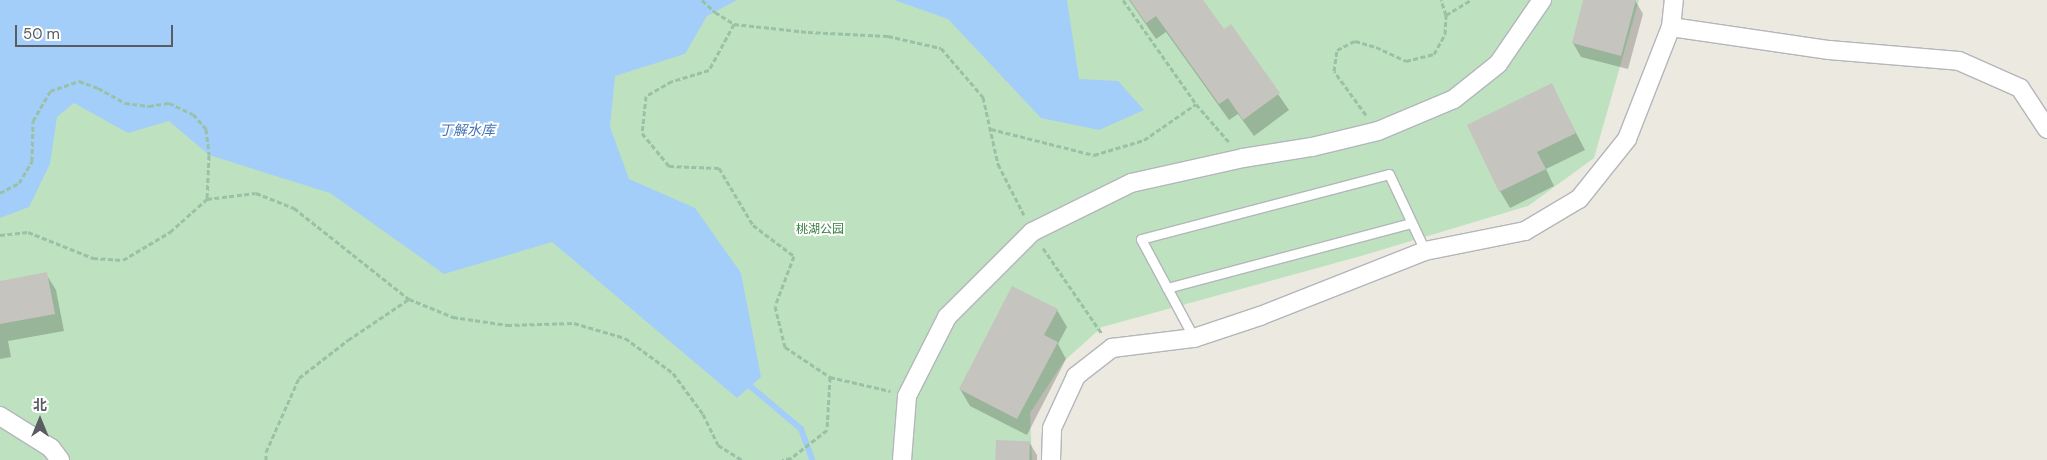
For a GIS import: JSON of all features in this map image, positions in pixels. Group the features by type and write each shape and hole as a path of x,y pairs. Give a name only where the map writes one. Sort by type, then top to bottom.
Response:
{"street":[{"path":"902,460 907,396 947,317 1032,232 1131,183 1243,158 1312,147 1378,131 1454,99 1498,64 1542,0"},
{"path":"1051,460 1052,428 1076,376 1112,348 1194,338 1260,316 1425,251 1525,231 1580,199 1627,138 1671,27 1674,0"},
{"path":"1671,27 1829,50 1959,61 2020,88 2047,129"},
{"path":"0,416 51,448 60,460"}],"lane":[{"path":"1194,338 1141,240 1389,174 1425,251"},
{"path":"1167,288 1412,223"}],"path":[{"path":"702,0 715,12 734,24 808,32 888,36 941,48 983,97 998,164 1032,232 1112,348"},
{"path":"1123,0 1196,104 1243,158"},
{"path":"1378,131 1334,71 1337,50 1355,41 1376,47 1406,61 1434,54 1445,34 1446,15 1441,0"},
{"path":"1446,15 1471,0"},
{"path":"734,24 709,70 672,80 646,96 642,133 668,166 719,168 753,226 794,256 775,306 785,347 830,377 907,396"},
{"path":"0,193 19,183 32,160 34,121 50,91 79,81 98,88 125,103 149,106 169,103 194,114 206,129 209,155 208,199"},
{"path":"990,129 1094,155 1144,140 1196,104"},
{"path":"0,235 28,232 92,258 123,260 170,232 208,199 256,193 294,208 409,299 453,317 507,325 574,323 626,338 673,373 703,414 718,445 742,460"},
{"path":"266,460 266,452 299,378 348,340 409,299"},
{"path":"782,460 791,458 827,430 830,377"}],"green space":[{"name":"桃湖公园","path":"0,0 1639,0 1594,158 1528,206 1361,256 1102,327 1064,361 1030,413 1032,460 0,460"}],"water":[{"name":"丁解水库","path":"0,0 737,0 707,16 685,54 615,76 610,127 629,179 695,208 741,273 761,377 737,398 552,242 444,274 330,193 209,155 169,121 128,133 74,103 57,117 50,164 29,207 0,218"},
{"path":"894,0 1067,0 1079,79 1118,81 1144,110 1099,130 1041,118 948,19"}],"building":[{"path":"1130,0 1203,0 1224,29 1231,24 1280,93 1243,120 1228,98 1219,104 1156,16 1146,23"},
{"path":"1583,0 1636,0 1621,56 1572,43"},
{"path":"1552,83 1576,133 1537,152 1546,169 1499,192 1467,125"},
{"path":"47,272 55,314 0,324 0,281"},
{"path":"1012,286 1058,309 1044,335 1058,342 1017,419 959,389"},
{"path":"996,440 1030,441 1029,460 995,460"}],"waterway":[{"path":"750,386 801,429 812,460"}]}
